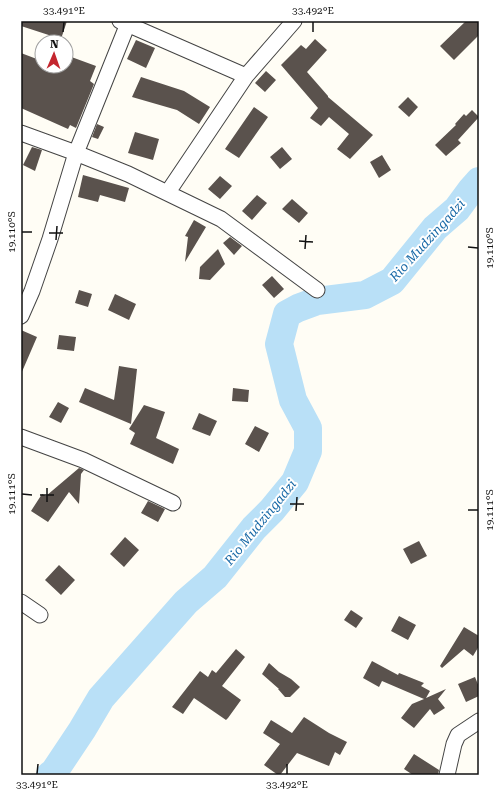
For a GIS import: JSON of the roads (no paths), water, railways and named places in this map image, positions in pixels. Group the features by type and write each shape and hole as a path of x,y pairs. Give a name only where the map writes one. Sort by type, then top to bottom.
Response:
{"street":[{"path":"168,192 246,76 294,21"},
{"path":"21,316 27,289 50,239 76,153 126,22 246,76"},
{"path":"21,133 128,174 168,192 221,219 317,290"},
{"path":"21,437 83,460 173,503"},
{"path":"21,602 40,615"},
{"path":"447,775 454,744 458,735 479,721"}],"waterway":[{"name":"Rio Mudzingadzi","path":"50,775 54,772 82,730 101,698 186,602 215,577 254,528 272,510 295,482 308,451 308,428 293,400 279,344 287,314 317,301 365,295 392,281 435,228 457,209 479,181"}]}
